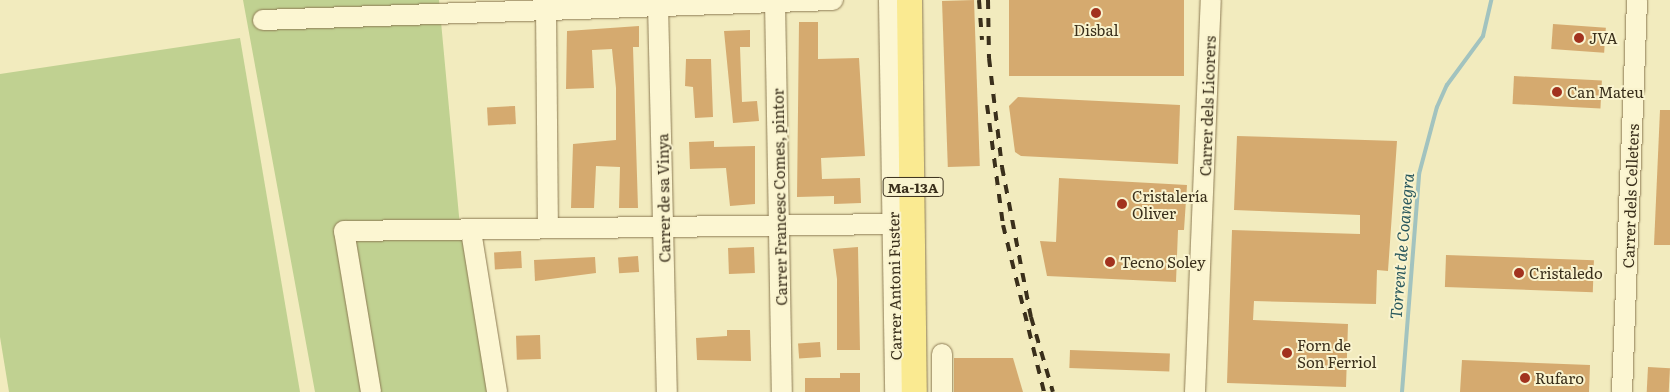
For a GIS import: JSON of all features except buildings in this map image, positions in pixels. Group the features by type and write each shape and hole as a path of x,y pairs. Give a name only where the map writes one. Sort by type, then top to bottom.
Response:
{"main road":[{"name":"Ma-13A","path":"909,0 917,386"}],"street":[{"path":"263,20 546,7 833,0"},
{"name":"Carrer Antoni Fuster","path":"889,0 896,392"},
{"name":"Carrer dels Licorers","path":"1194,392 1211,0"},
{"name":"Carrer dels Celleters","path":"1622,392 1637,0"},
{"name":"Carrer Francesc Comes, pintor","path":"775,1 782,392"},
{"name":"Carrer de sa Vinya","path":"658,4 667,392"},
{"path":"546,7 548,227"},
{"path":"371,392 344,231 471,231 548,227 664,229 892,224"},
{"path":"471,231 497,392"},
{"path":"942,354 942,392"}],"green space":[{"path":"243,0 439,0 459,216 489,392 315,392"},
{"path":"240,38 300,392 9,392 0,337 0,74"}],"waterway":[{"name":"Torrent de Coanegra","path":"1402,392 1419,174 1437,107 1447,85 1483,36 1491,0"}],"railway":[{"path":"979,0 982,40"},
{"path":"988,0 989,58 1002,167 1031,317 1053,392"},
{"path":"987,105 1003,225 1044,392"}],"place":[{"name":"Disbal","path":"1096,13"},
{"name":"JVA","path":"1579,38"},
{"name":"Can Mateu","path":"1557,92"},
{"name":"Cristalería Oliver","path":"1122,204"},
{"name":"Tecno Soley","path":"1110,262"},
{"name":"Cristaledo","path":"1519,273"},
{"name":"Forn de Son Ferriol","path":"1287,353"},
{"name":"Rufaro","path":"1525,378"}]}
